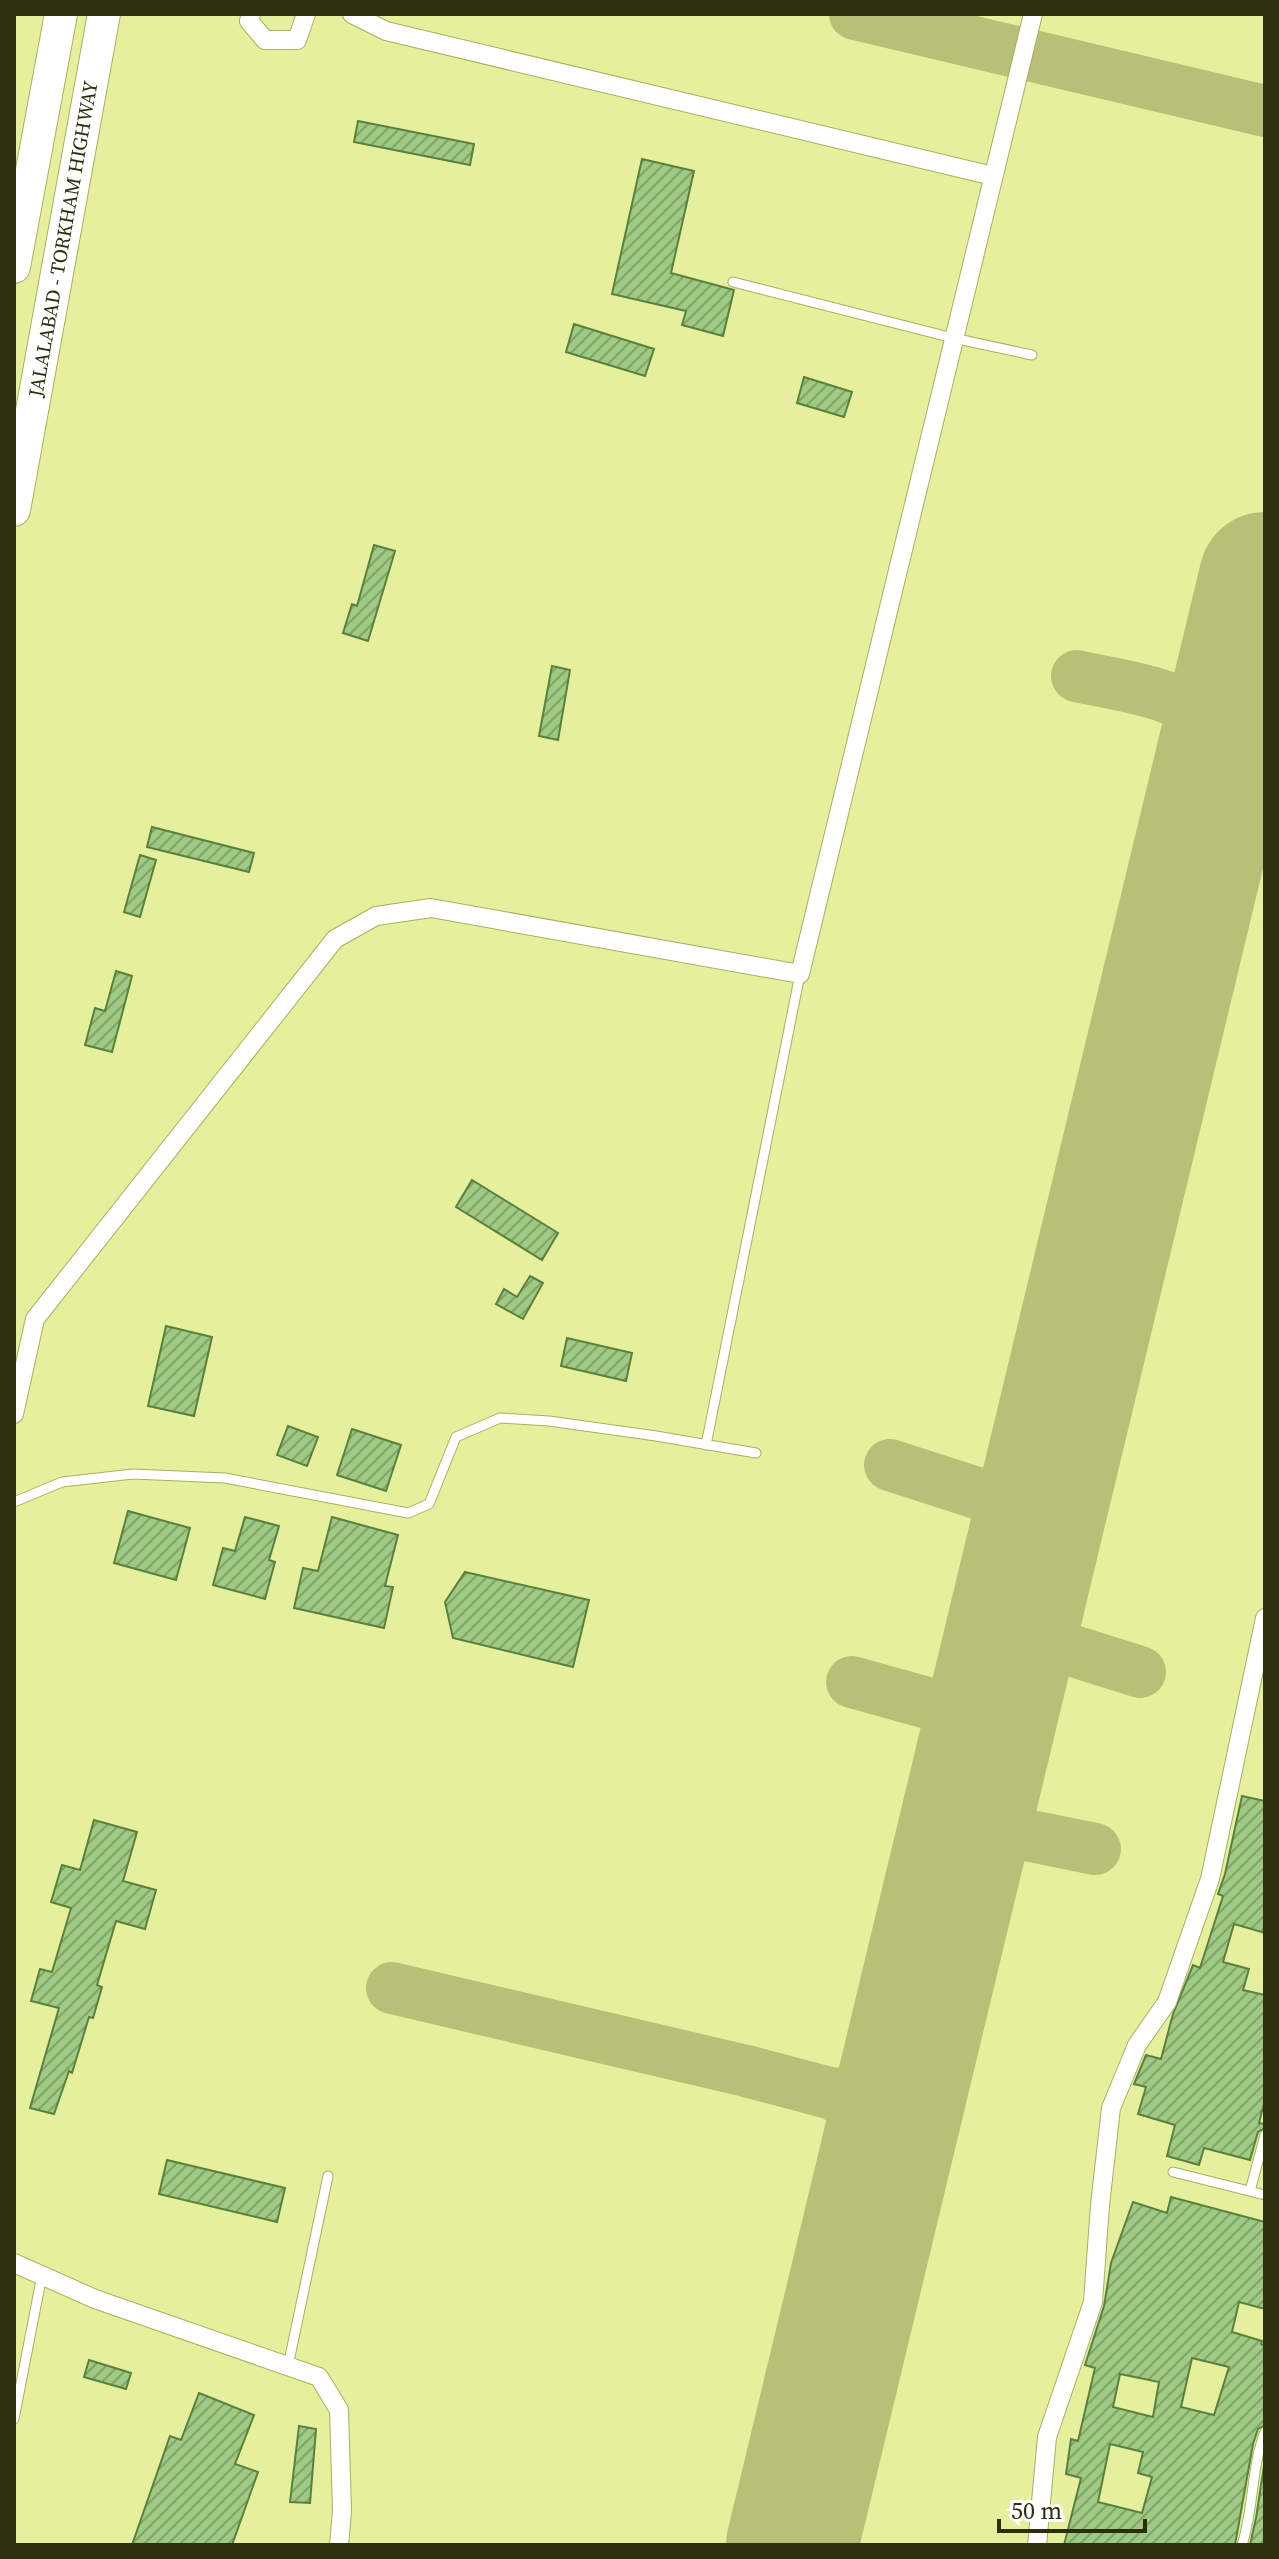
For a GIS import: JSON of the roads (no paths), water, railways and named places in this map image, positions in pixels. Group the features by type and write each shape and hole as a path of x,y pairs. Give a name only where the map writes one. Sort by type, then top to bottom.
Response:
{"highway":[{"name":"JALALABAD - TORKHAM HIGHWAY","path":"14,267 61,14"},
{"name":"JALALABAD - TORKHAM HIGHWAY","path":"14,510 104,14"}],"street":[{"path":"251,14 249,21 265,40 297,40 306,14"},
{"path":"352,14 386,31 993,176"},
{"path":"14,1414 35,1319 335,939 376,916 431,908 800,974 1033,14"},
{"path":"1037,2545 1047,2437 1093,2302 1111,2108 1137,2045 1167,2002 1210,1879 1265,1618"},
{"path":"14,2263 95,2299 319,2377 339,2410 342,2511 339,2545"}],"lane":[{"path":"733,282 1032,355"},
{"path":"706,1445 800,974"},
{"path":"14,1502 62,1482 133,1474 225,1478 408,1513 429,1504 456,1437 500,1418 549,1421 756,1453"},
{"path":"1250,2191 1265,2135"},
{"path":"1173,2172 1265,2195"},
{"path":"288,2366 328,2176"},
{"path":"14,2419 42,2275"},
{"path":"1242,2545 1251,2519 1258,2450 1265,2432"}]}
